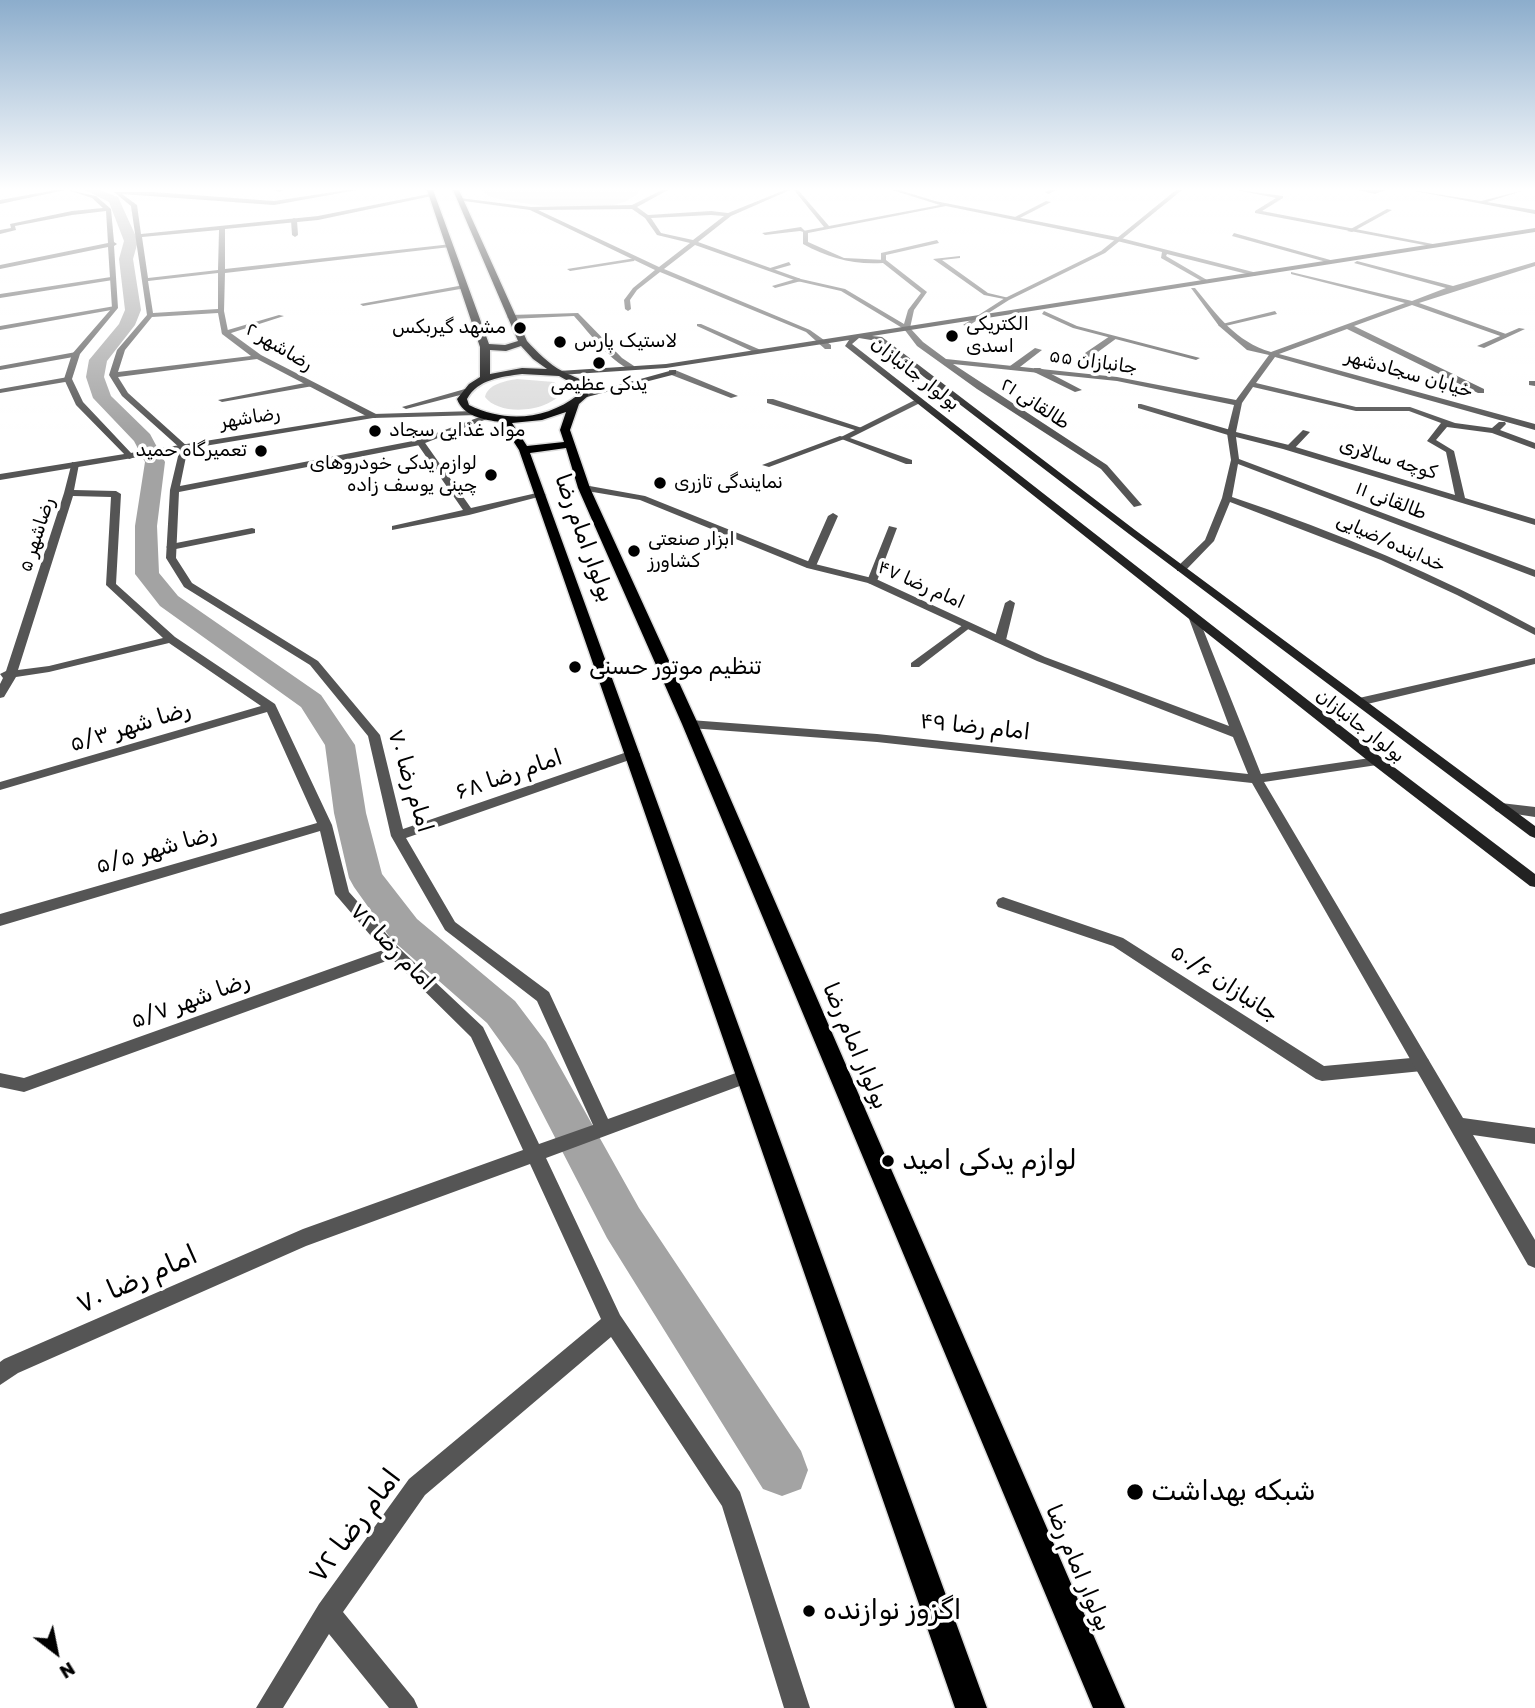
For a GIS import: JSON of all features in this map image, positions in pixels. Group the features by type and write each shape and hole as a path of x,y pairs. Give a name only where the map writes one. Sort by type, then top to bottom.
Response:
{"main road":[{"path":"458,270 485,347 485,379"},
{"path":"490,270 523,342 536,357 582,385 578,401"},
{"path":"852,340 825,344 759,351 669,369 578,401 551,415 496,418 475,413 465,407 462,399 465,391 485,379 522,371 559,373 631,368 669,369 825,344 908,331 977,317 1283,270"},
{"path":"879,339 908,331 966,325 1314,270"},
{"name":"بولوار جانبازان","path":"852,340 879,339 914,370 1535,833"},
{"name":"بولوار جانبازان","path":"852,340 892,373 920,401 1535,882"},
{"path":"485,347 506,348 523,342"},
{"name":"بولوار امام رضا","path":"578,401 565,430 584,488 690,724 1109,1708"},
{"name":"بولوار امام رضا","path":"496,418 524,450 541,495 971,1708"},
{"path":"524,450 568,445"}],"street":[{"path":"112,270 115,308 76,354 68,379 79,403 129,456"},
{"path":"143,270 150,315"},
{"path":"144,279 230,270"},
{"path":"628,309 627,300 630,294 659,270 808,331 825,344"},
{"name":"طالقانی ۲۱","path":"773,270 800,280 843,290 908,331 942,360 1104,467 1137,505"},
{"path":"895,270 925,293 911,310 908,331"},
{"path":"952,270 986,293 1007,299"},
{"path":"966,325 1007,299 1067,270"},
{"path":"1185,270 1205,281"},
{"path":"1238,270 1255,274"},
{"path":"1383,270 1453,288"},
{"path":"1181,569 1209,541 1227,498 1235,460 1231,433 1238,403 1274,353 1453,288 1516,270"},
{"name":"رضاشهر ۲","path":"219,271 220,311 225,332 258,357 378,416"},
{"path":"1293,273 1413,303 1503,336"},
{"path":"0,296 111,279"},
{"path":"775,286 800,280"},
{"path":"363,304 464,287"},
{"name":"خیابان سجادشهر","path":"1193,289 1221,325 1250,348 1535,427"},
{"path":"0,328 115,308"},
{"path":"113,375 121,350 150,315 220,311"},
{"path":"1044,313 1075,327 1196,358"},
{"path":"1221,325 1275,313"},
{"path":"510,317 576,314 619,360 631,368"},
{"path":"225,332 281,316"},
{"path":"699,325 759,351"},
{"path":"1347,326 1481,391"},
{"path":"1481,346 1521,329"},
{"path":"1088,355 1114,338"},
{"path":"1013,368 1038,350"},
{"path":"0,368 76,354"},
{"path":"113,375 258,357"},
{"name":"جانبازان ۵۵","path":"942,360 1117,379 1238,403"},
{"path":"669,369 734,396"},
{"path":"1037,370 1078,390"},
{"path":"113,375 125,394 184,447"},
{"path":"0,391 68,379"},
{"path":"222,400 310,384"},
{"path":"1250,384 1356,409 1410,409 1452,424"},
{"path":"378,416 465,391"},
{"path":"770,401 861,429"},
{"path":"766,465 843,438 920,401"},
{"name":"کوچه سالاری","path":"1141,406 1535,522"},
{"path":"378,416 475,413"},
{"name":"رضاشهر","path":"0,477 378,416"},
{"path":"175,490 419,442 496,418"},
{"path":"1494,431 1508,419"},
{"path":"1461,499 1450,451 1430,441 1446,424 1494,431 1535,446"},
{"path":"1290,448 1306,432"},
{"path":"843,438 908,462"},
{"path":"419,442 469,512"},
{"name":"امام رضا ۷۰","path":"0,1375 11,1366 303,1238 604,1129 543,997 450,926 398,836 374,734 314,663 188,585 171,558 175,490 184,447"},
{"name":"طالقانی ۱۱","path":"1235,460 1535,574"},
{"name":"رضاشهر ۵","path":"0,694 69,494 75,464"},
{"name":"امام رضا ۴۷","path":"584,488 642,498 811,566 872,581 1041,659 1238,734"},
{"path":"69,494 116,494 111,585 171,639 271,707"},
{"path":"395,528 541,495"},
{"name":"خدابنده/ضیایی","path":"1227,498 1311,526 1483,603 1535,632"},
{"path":"811,566 833,516"},
{"path":"872,581 892,528"},
{"path":"171,547 252,531"},
{"path":"1000,640 1010,603"},
{"path":"1193,616 1256,779 1535,1258"},
{"path":"915,665 967,625"},
{"path":"6,675 49,669 171,639"},
{"path":"1359,702 1535,661"},
{"name":"۵/۳ رضا شهر","path":"0,786 271,707"},
{"name":"امام رضا ۷۲","path":"271,707 325,825 342,894 394,952 477,1032 613,1322 732,1500 797,1708"},
{"name":"امام رضا ۴۹","path":"690,724 877,738 1256,779 1377,761"},
{"name":"امام رضا ۶۸","path":"398,836 634,754"},
{"path":"1501,808 1535,812"},
{"name":"رضا شهر ۵/۵","path":"0,920 325,825"},
{"name":"جانبازان ۵۰/۶","path":"1003,903 1118,942 1322,1074 1422,1064"},
{"name":"رضا شهر ۵/۷","path":"0,1080 24,1085 394,952"},
{"path":"604,1129 747,1076"},
{"path":"1458,1125 1535,1136"},
{"name":"امام رضا ۷۲","path":"269,1708 328,1613 417,1487 613,1322"},
{"path":"328,1613 405,1708"}],"shaded area":[{"path":"517,379 554,382 563,391 547,404 525,409 502,407 485,397 493,386"}],"waterway":[{"path":"127,270 133,310 127,325 98,360 95,377 102,398 143,438 155,462 146,526 147,574 169,601 311,701 340,745 350,813 366,878 404,929 501,1012 532,1054 623,1223 782,1470"}],"place":[{"name":"مشهد گیربکس","path":"520,328"},
{"name":"الکتریکی اسدی","path":"952,336"},
{"name":"لاستیک پارس","path":"560,342"},
{"name":"یدکی عظیمی","path":"599,363"},
{"name":"مواد غذایی سجاد","path":"375,431"},
{"name":"تعمیرگاه حمید","path":"261,451"},
{"name":"لوازم یدکی خودروهای چینی یوسف زاده","path":"491,475"},
{"name":"نمایندگی تازری","path":"660,483"},
{"name":"ابزار صنعتی کشاورز","path":"634,551"},
{"name":"تنظیم موتور حسنی","path":"575,667"},
{"name":"لوازم یدکی امید","path":"888,1161"},
{"name":"شبکه بهداشت","path":"1135,1492"},
{"name":"اگزوز نوازنده","path":"809,1611"}]}
